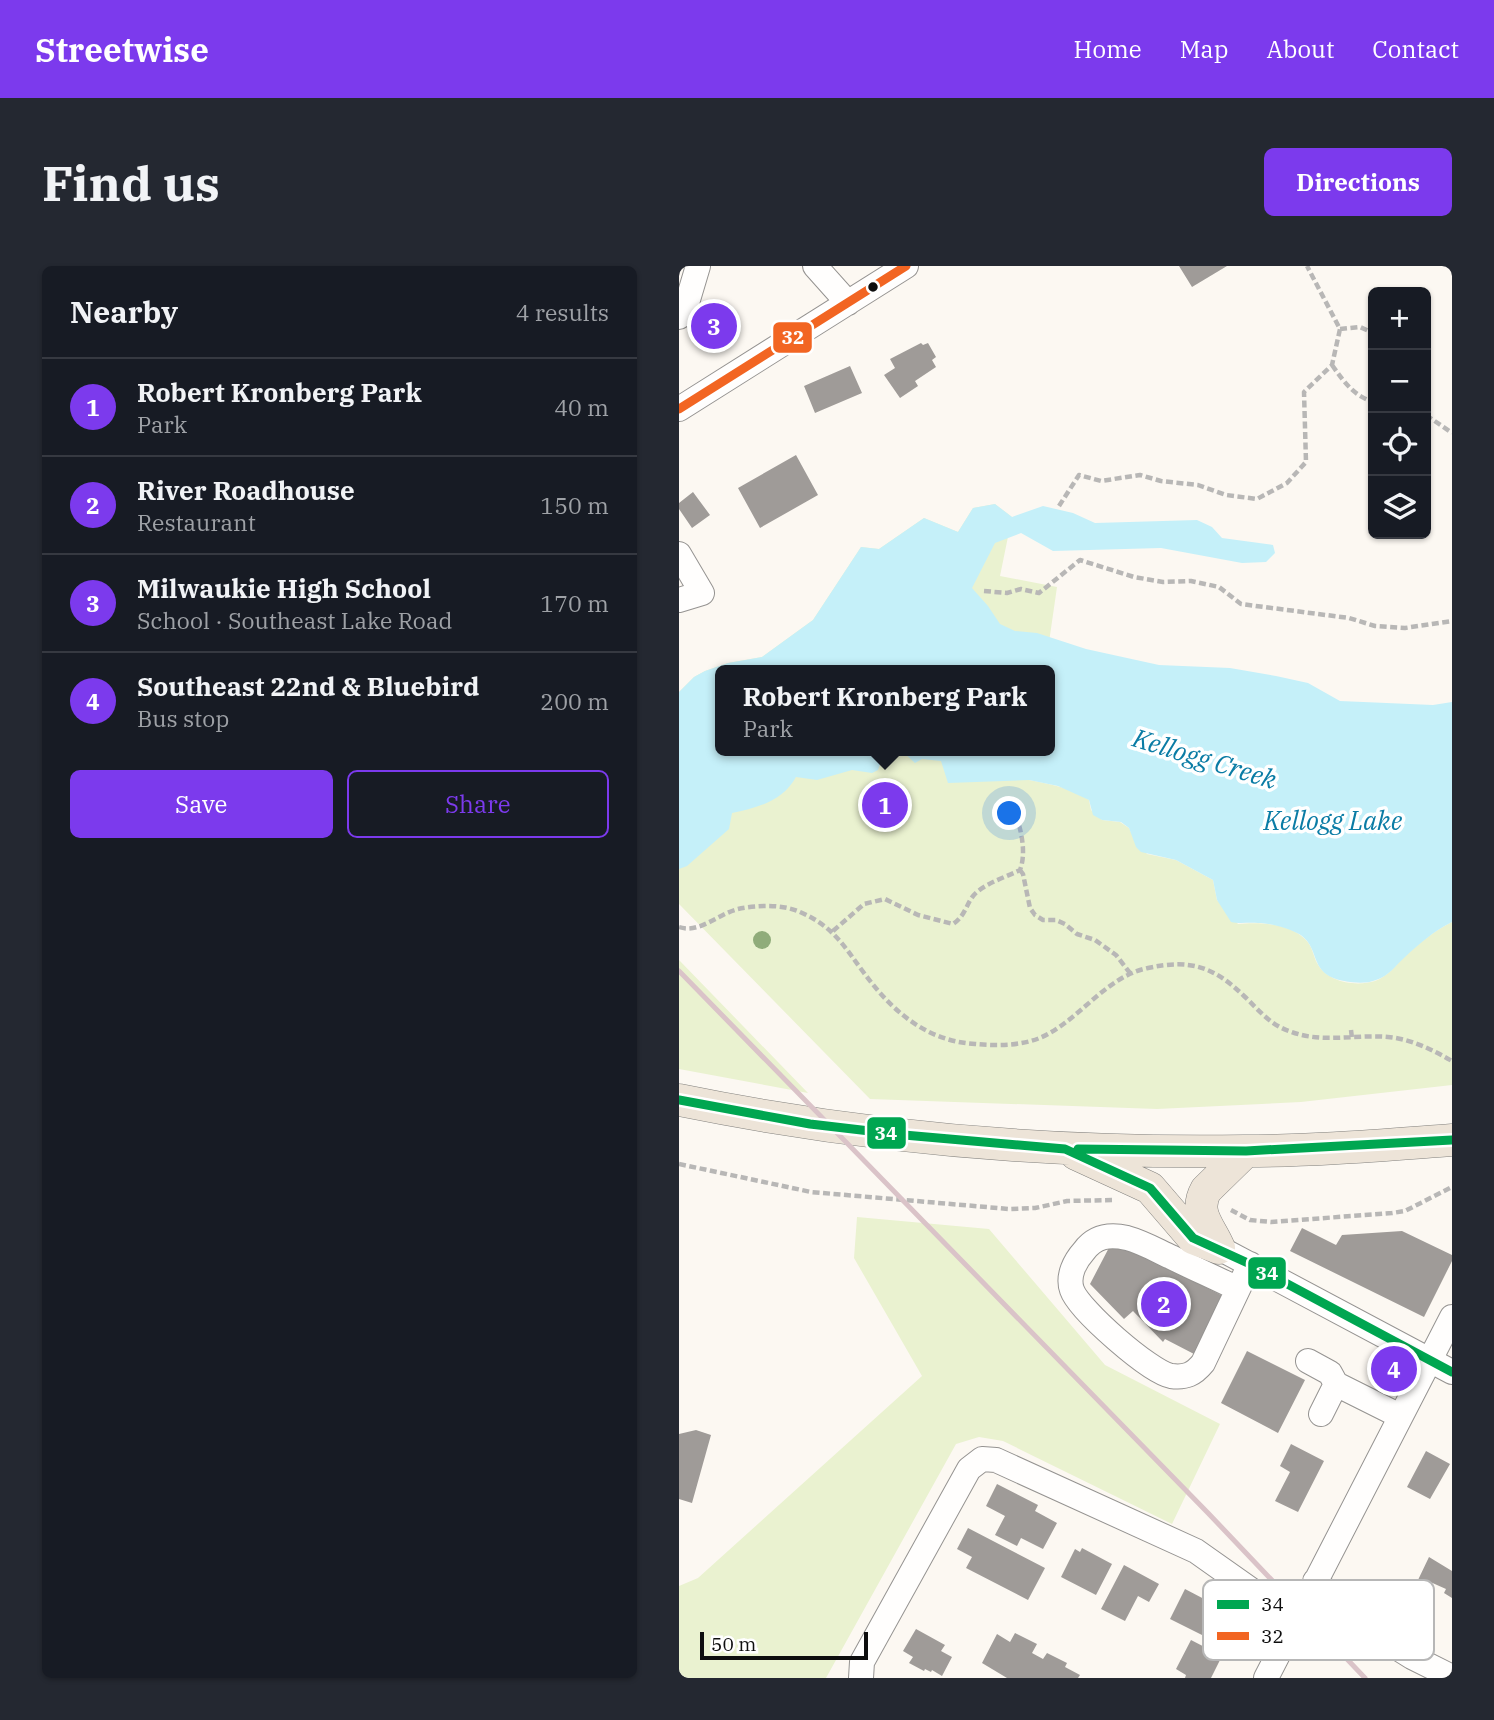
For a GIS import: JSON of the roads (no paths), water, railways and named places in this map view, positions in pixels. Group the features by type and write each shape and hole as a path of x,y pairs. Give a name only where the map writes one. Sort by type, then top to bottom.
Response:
{"main road":[{"path":"679,1100 810,1124 1065,1149 1246,1151 1452,1140"},
{"path":"1065,1149 1150,1188 1193,1238 1219,1248"},
{"path":"1219,1248 1214,1235 1205,1224 1201,1202 1206,1190 1246,1151"}],"street":[{"path":"679,317 684,313 698,266"},
{"path":"815,266 848,303"},
{"path":"679,409 906,266"},
{"path":"679,554 702,593 679,600"},
{"path":"1238,1289 1143,1243 1111,1236 1100,1237 1086,1247 1074,1265 1070,1278 1071,1289 1076,1298 1093,1317 1140,1358 1153,1368 1173,1376 1189,1376 1203,1363 1250,1264"},
{"path":"1219,1248 1452,1372"},
{"path":"1316,1580 1452,1317"},
{"path":"1308,1361 1330,1373 1336,1384 1400,1416"},
{"path":"1321,1414 1336,1384"},
{"path":"861,1678 862,1662 969,1469 982,1459 996,1460 1196,1551 1237,1580"},
{"path":"1266,1678 1275,1660"},
{"path":"1426,1660 1450,1672"}],"water":[{"name":"Kellogg Lake","path":"995,504 1012,517 1043,506 1073,513 1095,523 1197,520 1212,527 1222,538 1273,545 1275,553 1266,562 1242,563 1161,548 1053,551 1021,533 995,543 972,588 1000,624 1015,631 1037,633 1086,649 1159,665 1230,668 1276,676 1308,683 1340,701 1433,705 1452,702 1452,922 1427,938 1381,978 1360,983 1332,978 1320,967 1311,946 1299,934 1268,924 1231,922 1217,900 1213,880 1176,860 1141,852 1136,847 1129,828 1121,822 1102,820 1093,815 1089,800 1058,786 1029,780 948,783 941,761 922,759 915,763 907,756 1055,756 1055,665 722,665 762,657 813,620 861,547 879,549 924,518 958,532 973,508"},
{"name":"Kellogg Lake","path":"715,668 715,756 883,756 878,770 872,773 852,770 817,780 796,777 777,798 760,806 732,813 729,829 687,866 679,869 679,692 694,677"}],"railway":[{"path":"679,971 1272,1580"},
{"path":"1348,1660 1365,1678"}],"place":[{"name":"Milwaukie High School","path":"714,326"},
{"name":"Robert Kronberg Park","path":"885,805"},
{"name":"River Roadhouse","path":"1164,1304"},
{"name":"Southeast 22nd & Bluebird","path":"1394,1369"}],"water label":[{"name":"Kellogg Creek","path":"1205,758"}]}
